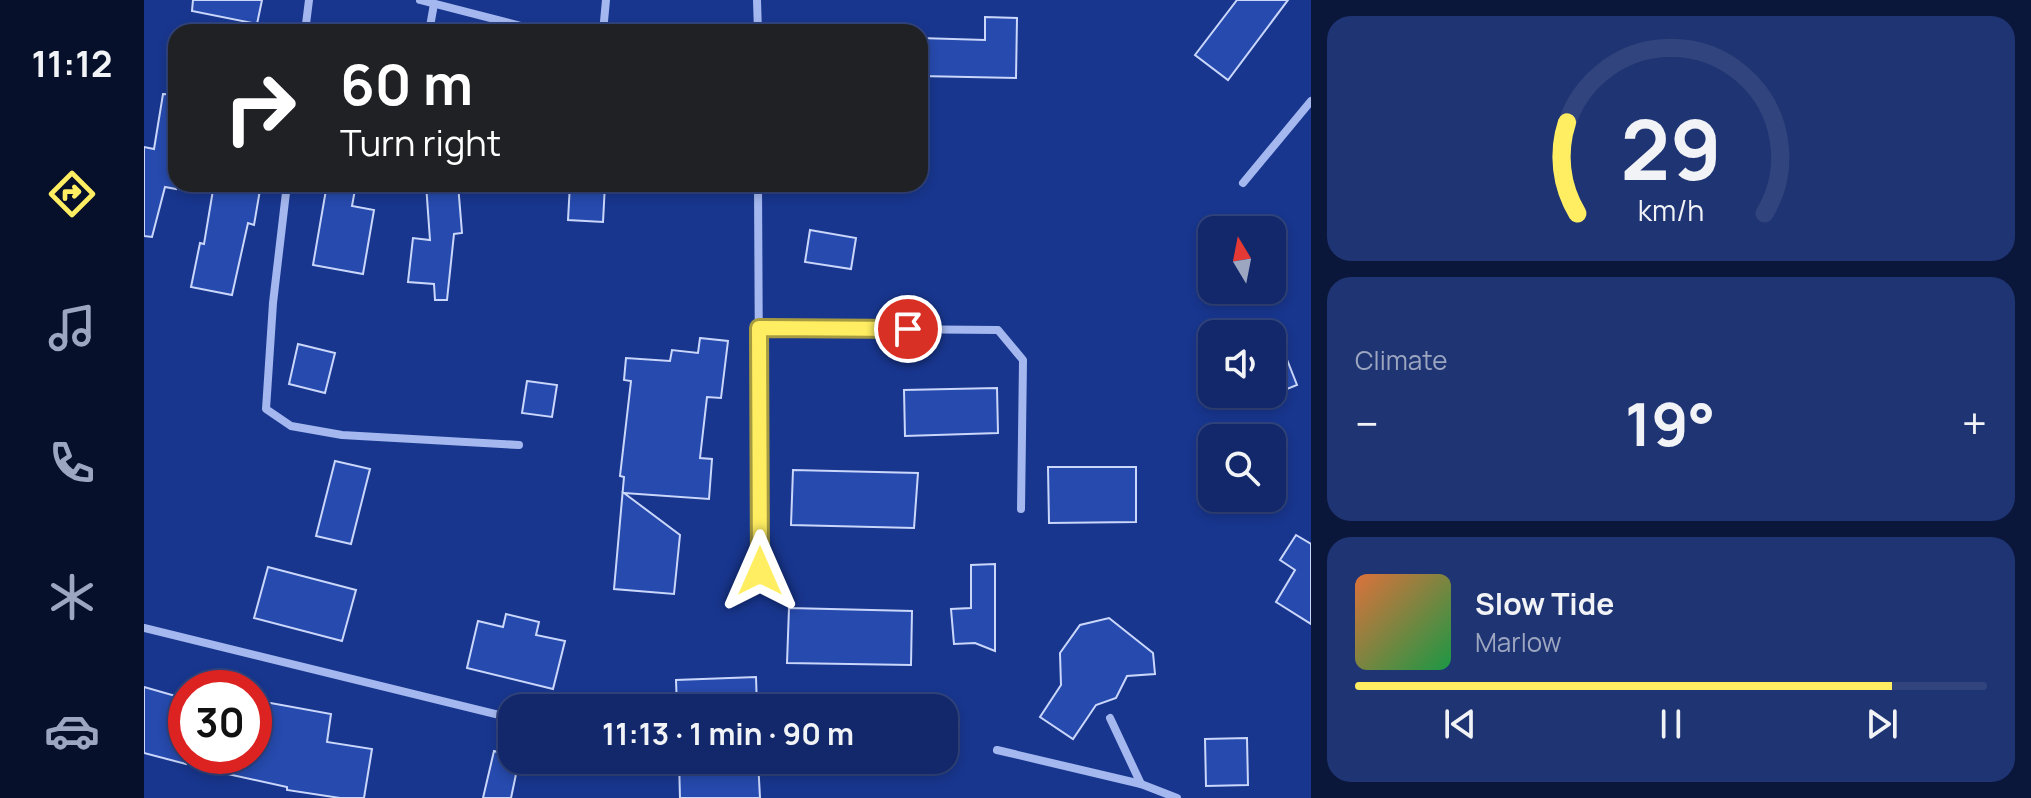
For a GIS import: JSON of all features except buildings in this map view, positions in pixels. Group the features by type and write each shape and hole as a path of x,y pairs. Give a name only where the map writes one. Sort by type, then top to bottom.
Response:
{"street":[{"path":"306,24 309,0"},
{"path":"420,0 513,24"},
{"path":"604,24 606,0"},
{"path":"757,0 758,24"},
{"path":"430,24 434,4"},
{"path":"1243,183 1311,101"},
{"path":"286,192 273,303 266,409 291,426 342,435 519,445"},
{"path":"758,192 760,571"},
{"path":"759,328 998,330 1023,360 1021,509"},
{"path":"144,628 498,715"},
{"path":"1110,718 1141,784"},
{"path":"997,750 1141,784 1177,798"}],"route":[{"path":"760,571 759,328 908,329"}]}
